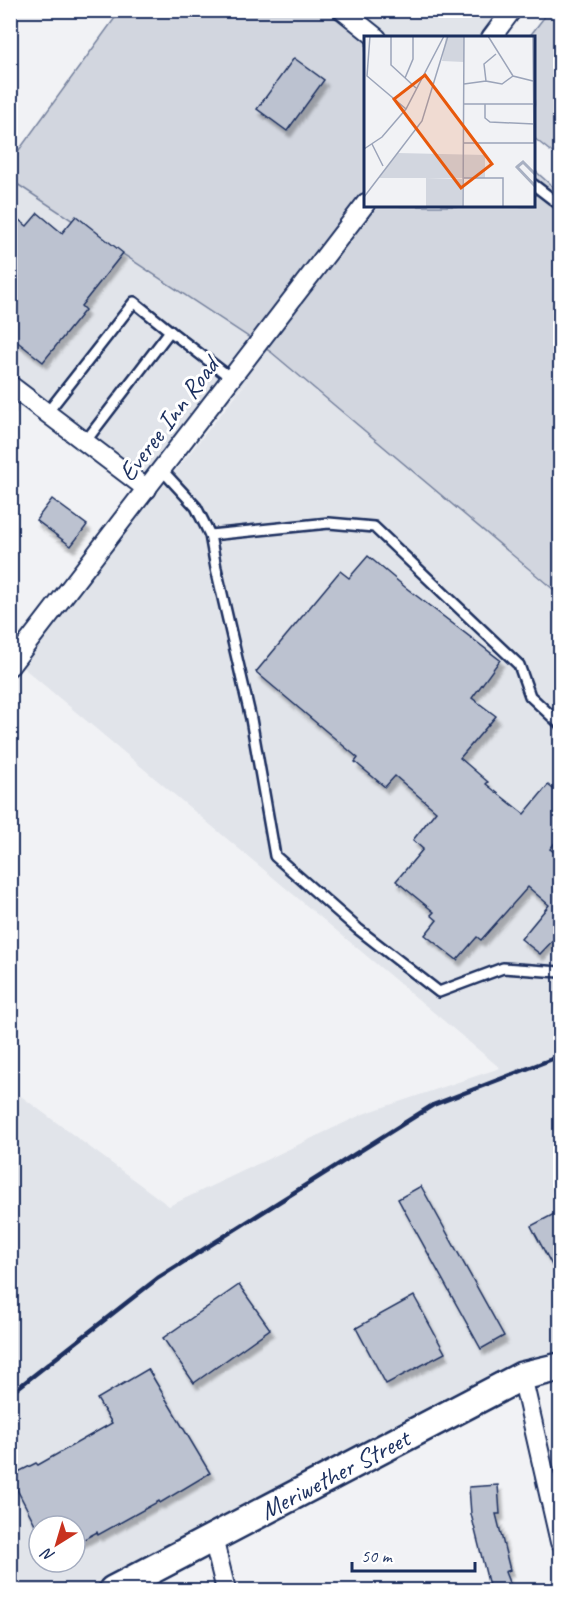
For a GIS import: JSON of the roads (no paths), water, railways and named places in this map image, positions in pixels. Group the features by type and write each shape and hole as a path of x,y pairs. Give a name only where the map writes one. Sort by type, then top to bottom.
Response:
{"street":[{"path":"342,10 374,36"},
{"path":"492,36 512,10"},
{"name":"Everee Inn Road","path":"10,666 364,206"},
{"path":"10,385 147,489"},
{"name":"Meriwether Street","path":"113,1590 522,1376 561,1367"},
{"path":"522,1376 561,1542"},
{"path":"213,1538 226,1590"}],"lane":[{"path":"535,186 561,205"},
{"path":"47,413 134,302 231,378"},
{"path":"85,442 170,331"},
{"path":"162,470 196,507 210,535 252,719 275,856 358,929 439,992 503,968 561,972"},
{"path":"210,535 329,523 374,527 519,665 530,696 561,724"}],"railway":[{"path":"10,1394 158,1278 433,1105 560,1056"}]}
